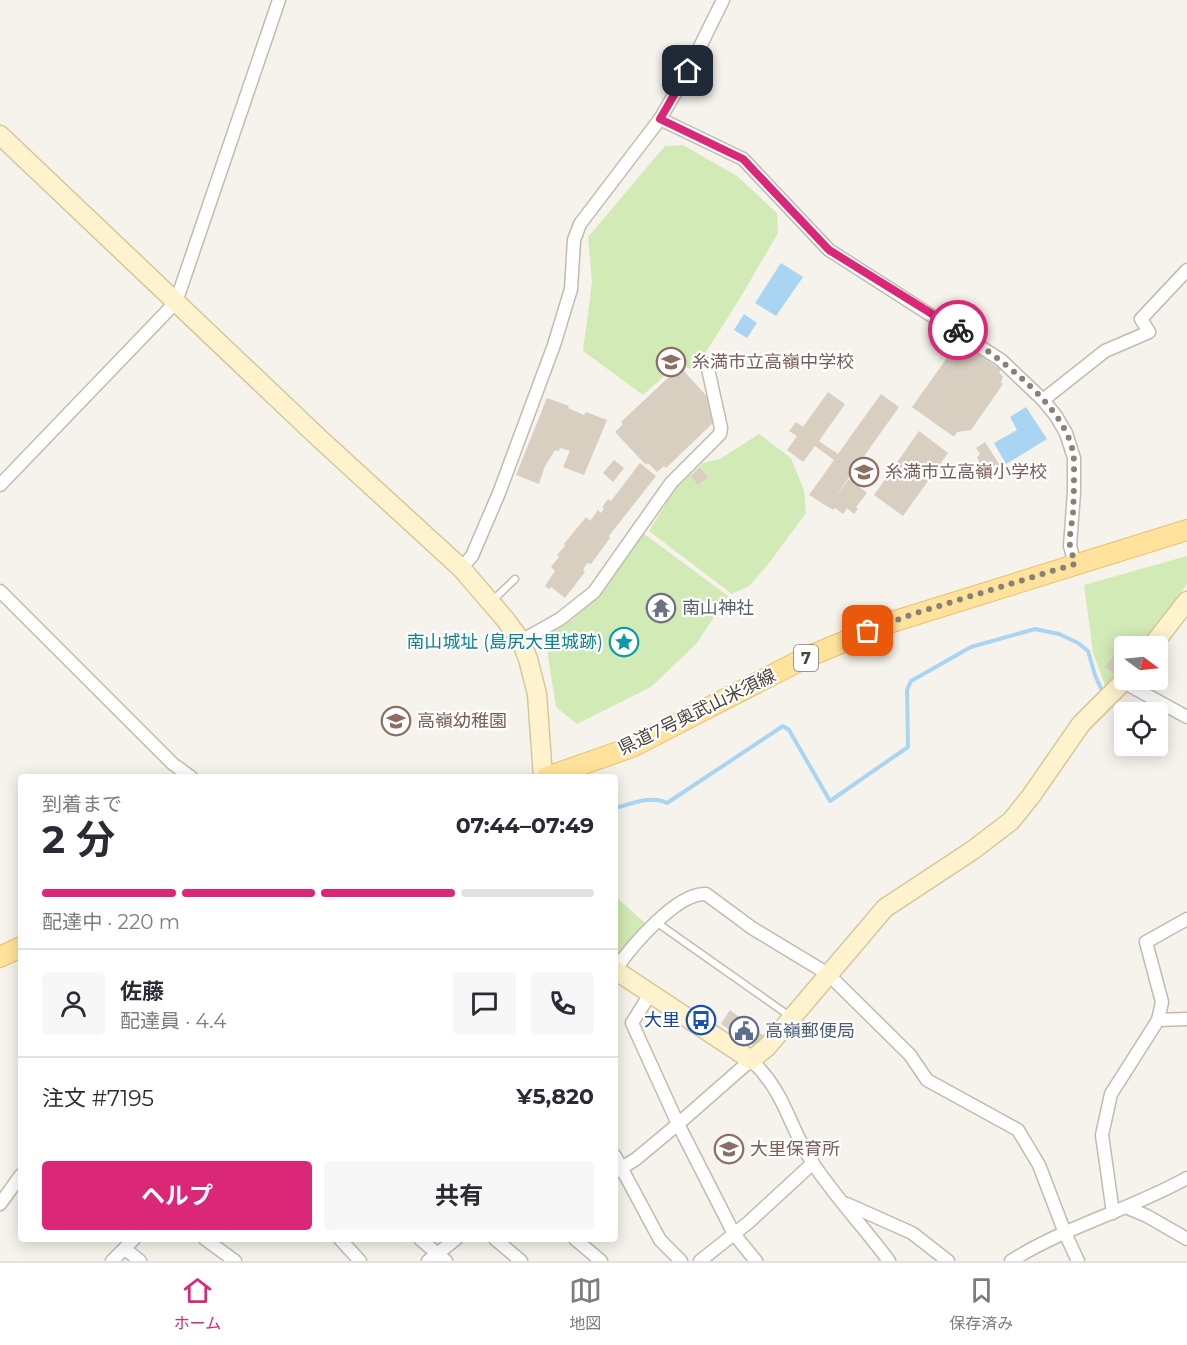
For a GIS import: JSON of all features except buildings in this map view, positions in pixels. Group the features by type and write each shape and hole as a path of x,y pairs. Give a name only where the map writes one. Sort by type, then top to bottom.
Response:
{"main road":[{"name":"県道7号奥武山米須線","path":"554,774 632,747 807,657 892,621 1187,530"},
{"path":"0,957 18,948"}],"street":[{"path":"0,485 176,302 279,0"},
{"path":"461,568 472,556 499,493 550,355 571,289 574,240 580,225 660,119 688,71 723,0"},
{"path":"660,119 743,159 829,250 1001,360 1043,400 1066,433 1074,458 1070,546 1075,564"},
{"path":"0,135 319,438 461,568 491,602 520,641 528,659 537,694 545,774"},
{"path":"1043,400 1105,351 1149,332 1141,319 1187,270"},
{"path":"520,641 560,619 594,592 671,483 720,434 721,428 707,364"},
{"path":"0,591 173,764 187,774"},
{"path":"1160,636 1187,601"},
{"path":"681,1261 660,1240 618,1170 678,1124 767,1047 885,908 973,850 1011,821 1081,724 1115,690"},
{"path":"1140,690 1187,717"},
{"path":"618,966 656,922 694,895 706,894 752,928 828,974 910,1055 927,1080 1018,1130 1039,1165 1078,1261"},
{"path":"1113,1213 1102,1135 1111,1094 1158,1020 1162,1002 1146,942 1187,919"},
{"path":"618,972 751,1060 771,1081 813,1163 889,1261"},
{"path":"650,994 632,1023 678,1124 734,1234 756,1261"},
{"path":"1158,1020 1187,1019"},
{"path":"700,1261 734,1234 813,1163"},
{"path":"1017,1259 1034,1247 1128,1208 1187,1178"},
{"path":"0,1204 18,1179"},
{"path":"843,1202 912,1233 948,1261"},
{"path":"1128,1208 1148,1216 1187,1239"},
{"path":"112,1261 131,1242"},
{"path":"209,1242 234,1261"},
{"path":"342,1242 360,1261"},
{"path":"423,1242 437,1258 453,1242"},
{"path":"499,1242 521,1261"},
{"path":"579,1242 601,1261"},
{"path":"125,1249 140,1261"}],"lane":[{"path":"491,602 515,579"},
{"path":"656,922 792,1017"}],"green space":[{"path":"683,145 737,176 777,213 778,233 694,371 679,363 643,395 583,351 592,282 588,237 665,146"},
{"path":"759,434 791,458 804,490 806,513 749,586 732,594 649,531 675,489 703,463 720,459"},
{"path":"643,533 728,596 696,644 651,687 577,724 556,707 548,656 548,632 573,619 608,580"},
{"path":"1187,556 1187,584 1149,636 1114,636 1114,681 1107,690 1093,653 1084,585"},
{"path":"618,899 645,923 618,954"}],"water":[{"path":"781,263 803,277 776,316 755,303"},
{"path":"744,314 757,323 747,338 734,330"},
{"path":"1026,407 1047,439 1006,464 994,443 1017,430 1010,417"}],"waterway":[{"path":"618,807 648,800 667,803 783,726 789,730 830,801 908,747 907,690 911,681 971,647 1035,629 1059,634 1078,643 1088,651 1103,693"}],"way so far":[{"path":"868,631 913,614 1075,564 1070,546 1074,458 1066,433 1056,416 1032,389 1001,360 958,330"}],"place":[{"name":"糸満市立高嶺中学校","path":"671,362"},
{"name":"糸満市立高嶺小学校","path":"864,472"},
{"name":"南山神社","path":"661,608"},
{"name":"南山城址 (島尻大里城跡)","path":"624,642"},
{"name":"高嶺幼稚園","path":"396,721"},
{"name":"大里","path":"701,1020"},
{"name":"高嶺郵便局","path":"744,1031"},
{"name":"大里保育所","path":"729,1149"}],"route":[{"path":"688,71 660,119 743,159 829,250 958,330"}]}
